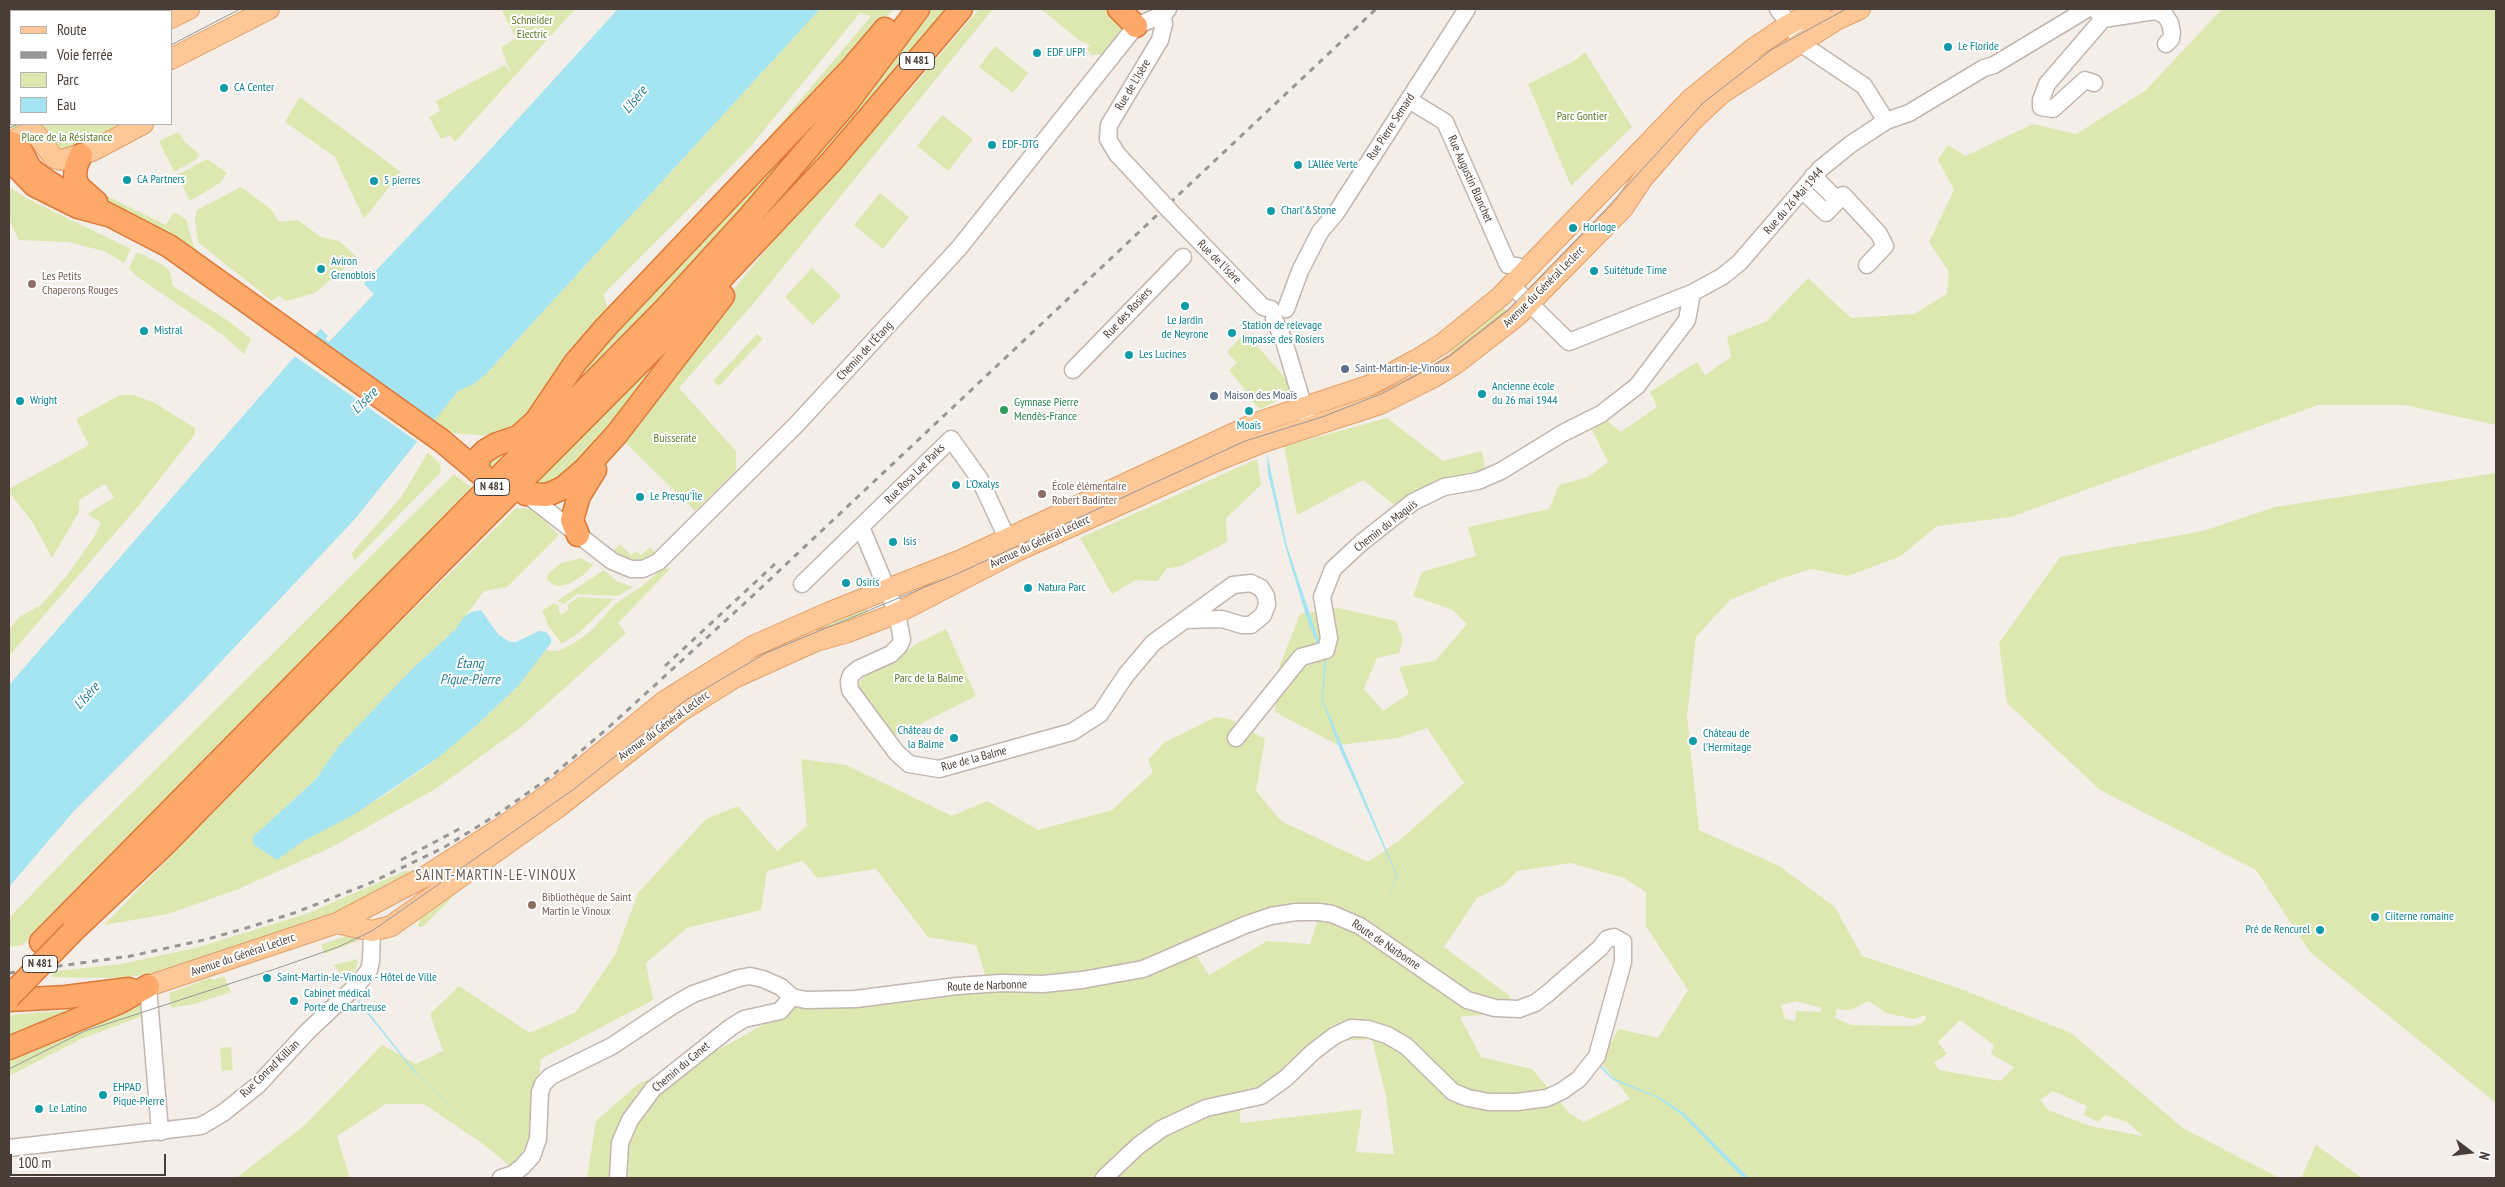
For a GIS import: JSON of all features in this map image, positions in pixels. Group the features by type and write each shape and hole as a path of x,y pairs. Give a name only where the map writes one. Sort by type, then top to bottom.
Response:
{"highway":[{"path":"442,441 475,446 497,444 518,437 536,421 575,364 606,327 851,69 902,9"},
{"name":"N 481","path":"9,976 665,309 750,216 847,103 918,9"},
{"name":"N 481","path":"9,998 72,932 162,847 428,575 682,320 831,162 961,9"},
{"path":"946,28 970,9"},
{"path":"1120,9 1136,26"},
{"path":"526,494 547,495 563,488 585,469 616,435 768,240 835,166 889,95"},
{"path":"9,142 19,146 30,168 38,175 108,215 169,246 442,441 482,475 479,457 497,444"},
{"path":"81,155 76,166 75,177 78,186 102,206 108,215"},
{"path":"578,535 572,520 579,496 616,435"},
{"path":"9,998 107,993 148,986"},
{"path":"9,1048 120,1002 148,986"}],"main road":[{"path":"172,18 189,9"},
{"path":"172,58 269,9"},
{"name":"Avenue du Général Leclerc","path":"360,927 411,884 504,826 566,781 666,700 730,658 760,642 1008,540 1256,423 1368,386 1442,344 1511,286 1692,98 1723,70 1783,17 1820,9"},
{"name":"Avenue du Général Leclerc","path":"148,986 360,927 390,926 472,870 557,808 636,744 734,678 816,641 848,632 897,612 1017,551 1216,461 1380,404 1432,378 1455,364 1511,322 1623,208 1643,178 1692,120 1729,88 1804,44 1836,20 1860,9"},
{"path":"9,142 32,132 40,137 54,158 61,160 81,155 141,125"}],"street":[{"name":"Rue Pierre Semard","path":"1279,312 1320,232 1336,213 1467,9"},
{"name":"Rue du 26 Mai 1944","path":"1511,286 1569,342 1692,292 1723,276 1740,262 1814,176 1851,144 1886,121 1909,113 2087,9"},
{"name":"Chemin de l'Étang","path":"526,494 612,561 630,569 643,569 658,562 803,418 959,248 1136,26 1165,11"},
{"name":"Rue de L'Isère","path":"1117,154 1108,138 1109,125 1160,40 1165,11"},
{"path":"2094,83 2086,80 2053,109 2041,107 2041,100 2048,84 2099,14 2155,11 2165,15 2170,24 2171,39 2166,44"},
{"path":"1783,17 1804,44 1864,86 1886,121"},
{"name":"Rue Augustin Blanchet","path":"1409,100 1445,122 1508,265 1517,266"},
{"name":"Rue de l'Isère","path":"1117,154 1263,307 1279,312"},
{"path":"1814,176 1838,201"},
{"path":"1802,190 1826,214 1844,196 1884,240 1885,246 1867,265"},
{"name":"Rue des Rosiers","path":"1073,370 1183,257"},
{"name":"Chemin du Maquis","path":"1236,738 1301,657 1326,650 1329,638 1322,597 1332,569 1361,543 1414,502 1444,487 1478,481 1501,471 1563,433 1601,414 1616,403 1637,386 1687,320 1692,292"},
{"path":"1279,312 1284,341 1303,408 1311,427"},
{"name":"Rue Rosa Lee Parks","path":"802,584 951,439 979,478 1008,540"},
{"path":"861,527 887,589"},
{"name":"Rue de la Balme","path":"887,589 897,612 902,640 891,654 858,669 849,681 850,690 902,758 909,764 939,770 1072,732 1100,714 1126,675 1153,643 1185,620"},
{"name":"Route de Narbonne","path":"501,1178 518,1171 532,1156 538,1138 540,1092 543,1084 551,1076 612,1046 672,1006 720,984 750,976 775,984 792,997 806,1000 856,1000 957,986 1001,983 1043,984 1117,975 1143,969 1254,922 1296,912 1319,912 1332,914 1360,926 1467,1000 1503,1009 1520,1009 1535,1003 1582,965 1607,939 1614,937 1619,938 1623,942 1625,949 1623,962 1594,1061 1579,1079 1548,1098 1517,1102 1490,1102 1468,1098 1452,1092 1406,1046 1387,1035 1368,1029 1351,1028 1334,1036 1312,1052 1286,1078 1261,1096 1206,1108 1161,1129 1138,1146 1104,1178"},
{"name":"Rue Conrad Killian","path":"9,1148 201,1126 223,1113 258,1085 307,1032 358,984 369,970 360,927"},
{"path":"148,986 160,1132"},
{"name":"Chemin du Canet","path":"618,1178 620,1144 630,1120 653,1089 731,1027 744,1019 780,1011 792,997"}],"green space":[{"name":"Schneider Electric","path":"501,9 575,9 455,142 450,135 441,139 429,117 440,111 436,101 505,65 511,74 501,48 516,38"},
{"path":"820,9 894,9 706,208 758,150 871,16 860,13 751,146 603,295 608,308 525,416 508,428 487,436 452,433 433,421 458,390 472,385 485,375"},
{"path":"930,9 947,9 883,90 697,295 861,101"},
{"name":"Buisserate","path":"979,9 993,9 753,304 679,388 736,451 736,471 695,511 624,441 672,383 721,305 774,240 909,91"},
{"path":"1041,9 1111,9 1119,13 1124,30 1110,48 1101,55 1091,55 1087,49 1090,45 1080,41"},
{"path":"2222,9 2496,9 2496,425 2405,405 2318,405 2011,517 1937,526 1901,556 1848,576 1811,569 1780,579 1730,600 1696,637 1687,716 1699,830 1779,866 1835,907 1862,956 1961,989 2071,1033 2184,1129 2280,1178 587,1178 596,1121 638,1084 720,1049 796,1006 988,984 976,945 928,937 876,869 817,878 803,861 767,871 761,910 687,928 646,963 653,1000 541,1059 532,1130 515,1170 483,1144 424,1104 386,1104 337,1136 350,1178 236,1178 305,1125 382,1045 416,1064 443,1051 430,1014 459,986 530,1033 576,1012 615,955 638,893 706,819 738,806 777,851 807,826 801,759 846,765 952,816 987,801 1038,830 1112,810 1153,772 1148,760 1165,742 1216,717 1229,719 1265,739 1256,791 1281,821 1368,862 1400,840 1464,783 1427,728 1398,738 1338,745 1275,712 1280,665 1300,614 1338,608 1396,621 1403,639 1399,653 1377,658 1364,689 1383,711 1409,694 1399,667 1435,661 1467,624 1453,610 1413,596 1422,572 1476,556 1468,527 1549,509 1559,485 1588,477 1608,462 1592,430 1606,420 1621,432 1657,407 1650,392 1697,362 1705,375 1731,357 1727,337 1767,321 1808,278 1851,318 1914,314 1947,294 1949,272 1929,242 1954,190 1938,160 1948,145 1965,156 2033,124 2076,134 2145,91","holes":["1571,863 1624,878 1646,892 1646,926 1688,990 1658,1038 1619,1029 1600,1061 1630,1099 1584,1122 1569,1113 1532,1069 1481,1057 1460,1017 1503,1013 1511,997 1444,947 1477,898 1504,885 1517,871","1269,915 1319,916 1310,944 1267,941 1209,975 1193,950","1796,1001 1822,1008 1820,1012 1796,1011 1795,1021 1785,1019 1781,1005","1869,1001 1886,1013 1914,1019 1926,1015 1925,1021 1914,1026 1851,1025 1835,1018 1837,1009 1850,1010","1960,1020 1994,1045 1991,1054 2014,1067 2001,1081 1939,1070 1934,1063 1947,1054 1938,1042","1372,1039 1386,1097 1394,1154 1356,1152 1362,1109 1240,1123 1240,1109 1338,1041","2053,1091 2087,1106 2084,1115 2098,1122 2105,1115 2127,1122 2143,1136 2090,1126 2048,1110 2040,1100"]},
{"path":"995,46 1028,73 1013,93 979,67"},
{"name":"Parc Gontier","path":"1585,52 1632,127 1571,186 1528,84 1574,61"},
{"name":"Place de la Résistance","path":"10,62 10,123 9,121"},
{"path":"864,67 723,234 493,471 486,457 569,380"},
{"path":"300,97 401,172 364,219 335,157 285,122"},
{"path":"942,115 973,139 948,171 917,146"},
{"name":"Place de la Résistance","path":"11,125 125,125 68,154 14,131"},
{"path":"178,132 184,141 199,154 197,159 174,172 159,141"},
{"path":"207,159 227,173 220,183 190,201 177,175"},
{"path":"9,187 28,199 131,249 124,263 104,251 68,242 19,240 9,219"},
{"path":"241,187 272,210 279,222 298,220 321,237 339,241 357,257 315,293 286,301 279,296 272,301 199,243 197,237 195,219 197,210"},
{"path":"95,190 166,225 174,212 186,219 194,247 205,259 91,194"},
{"path":"880,193 909,217 883,249 854,225"},
{"path":"137,252 163,265 170,271 173,286 230,322 251,339 244,354 223,335 136,276 129,268"},
{"path":"812,268 841,296 813,325 785,297"},
{"path":"1499,303 1511,316 1457,358 1447,344"},
{"path":"694,322 565,481 533,487 642,372"},
{"path":"1245,332 1288,381 1292,394 1260,409 1243,392 1245,390 1229,370 1237,363 1227,352"},
{"path":"757,334 763,339 719,386 713,381"},
{"path":"120,395 134,395 155,403 195,428 195,434 140,504 9,656 9,630 19,617 41,605 69,573 94,537 101,523 88,514 114,497 105,484 79,500 79,512 52,558 33,523 9,492 9,489 89,445 76,419"},
{"path":"1387,418 1443,461 1482,451 1485,471 1442,479 1394,505 1363,480 1297,515 1284,446"},
{"path":"428,452 440,464 441,472 354,561 352,553 402,496"},
{"path":"1257,459 1261,485 1226,518 1227,542 1181,566 1166,569 1158,581 1136,580 1112,594 1080,538"},
{"path":"2496,473 2496,1103 2310,952 2256,870 2100,790 2007,703 1999,643 2060,557 2203,531 2275,507"},
{"path":"454,474 473,489 300,668 23,945 9,947 9,918 78,846"},
{"path":"516,508 533,509 559,535 507,587 484,591 456,629 411,670 346,739 316,779 253,837 253,844 277,859 302,842 382,797 427,766 477,725 519,685 545,650 558,651 573,644 593,629 615,604 642,586 662,569 671,568 618,623 626,633 520,728 437,788 330,848 236,890 168,914 104,925 313,708"},
{"path":"620,544 631,555 636,551 641,555 650,547 655,553 634,562 611,554"},
{"path":"581,558 593,565 582,576 569,584 559,586 552,584 547,579 548,574 561,563"},
{"path":"604,570 618,582 633,587 618,596 577,594 564,604 557,601"},
{"path":"579,597 614,599 581,631 562,644 549,627 542,611 554,603 560,606 558,608 561,615 568,610 568,604"},
{"path":"865,605 869,616 784,648 779,637"},
{"name":"Parc de la Balme","path":"946,629 976,696 894,737 859,691 859,682 870,672 886,667 916,644"},
{"path":"405,871 424,871 371,901 207,959 160,972 122,978 50,977 56,971 121,964 195,948 306,914"},
{"path":"463,886 424,926 418,927 420,916"},
{"path":"354,933 360,940 324,954 321,945"},
{"path":"358,959 357,967 347,981 333,965"},
{"path":"224,976 231,992 194,1004 171,1008 169,993 210,978 213,980"},
{"path":"144,997 148,1014 81,1039 9,1076 9,1053"},
{"path":"79,1011 9,1044 9,1015"},
{"path":"231,1047 233,1070 222,1071 220,1048"},
{"path":"2316,1145 2362,1178 2301,1178"}],"water":[{"name":"L'Isère","path":"618,9 820,9 485,375 472,385 458,391 354,520 186,699 73,812 9,887 9,685 296,355 475,166"},
{"path":"1267,453 1287,546 1321,647 1318,647 1307,619 1286,549 1268,474"},
{"name":"Étang Pique-Pierre","path":"481,610 498,634 510,642 516,642 539,631 546,632 551,638 551,643 519,685 477,725 439,757 355,814 302,842 277,860 253,844 253,837 316,779 338,747 411,670 456,629 462,619 471,612"},
{"path":"1324,661 1326,662 1323,700 1397,875 1386,905 1396,875 1338,745 1322,700"},
{"path":"359,1000 418,1075 512,1164 414,1072 358,1002"},
{"path":"1599,1063 1613,1078 1661,1098 1684,1113 1749,1178 1743,1178 1682,1115 1658,1098 1613,1080 1597,1064"}],"pier":[{"path":"363,283 374,294 329,342 325,339 328,336 321,329"},
{"path":"309,337 433,425 419,443 293,355"}],"tram line":[{"path":"172,44 240,9"},
{"path":"9,1069 85,1031 275,969 338,947 372,931 574,789 686,700 766,653 959,573 1245,441 1322,417 1381,394 1450,356 1507,311 1605,210 1703,103 1771,50 1846,9"},
{"path":"9,128 16,125"}],"railway":[{"path":"9,973 131,956 208,939 297,912 370,883 443,848 498,814 553,775 609,727 746,602 1376,9"},
{"path":"665,666 777,562"},
{"path":"401,860 461,828"}],"place":[{"name":"Le Floride","path":"1948,47"},
{"name":"EDF UFPI","path":"1037,53"},
{"name":"CA Center","path":"224,88"},
{"name":"EDF-DTG","path":"992,145"},
{"name":"L'Allée Verte","path":"1298,165"},
{"name":"CA Partners","path":"127,180"},
{"name":"5 pierres","path":"374,181"},
{"name":"Charl’&Stone","path":"1271,211"},
{"name":"Horloge","path":"1573,228"},
{"name":"Aviron Grenoblois","path":"321,269"},
{"name":"Suitétude Time","path":"1594,271"},
{"name":"Les Petits Chaperons Rouges","path":"32,284"},
{"name":"Le Jardin de Neyrone","path":"1185,306"},
{"name":"Mistral","path":"144,331"},
{"name":"Station de relevage Impasse des Rosiers","path":"1232,333"},
{"name":"Les Lucines","path":"1129,355"},
{"name":"Saint-Martin-le-Vinoux","path":"1345,369"},
{"name":"Ancienne école du 26 mai 1944","path":"1482,394"},
{"name":"Maison des Moaïs","path":"1214,396"},
{"name":"Wright","path":"20,401"},
{"name":"Gymnase Pierre Mendès-France","path":"1004,410"},
{"name":"Moaïs","path":"1249,411"},
{"name":"L'Oxalys","path":"956,485"},
{"name":"École élémentaire Robert Badinter","path":"1042,494"},
{"name":"Le Presqu'Île","path":"640,497"},
{"name":"Isis","path":"893,542"},
{"name":"Osiris","path":"846,583"},
{"name":"Natura Parc","path":"1028,588"},
{"name":"Château de la Balme","path":"954,738"},
{"name":"Château de l'Hermitage","path":"1693,741"},
{"name":"Bibliothèque de Saint Martin le Vinoux","path":"532,905"},
{"name":"Ciiterne romaine","path":"2375,917"},
{"name":"Pré de Rencurel","path":"2320,930"},
{"name":"Saint-Martin-le-Vinoux - Hôtel de Ville","path":"267,978"},
{"name":"Cabinet médical Porte de Chartreuse","path":"294,1001"},
{"name":"EHPAD Pique-Pierre","path":"103,1095"},
{"name":"Le Latino","path":"39,1109"}],"district":[{"name":"SAINT-MARTIN-LE-VINOUX","path":"496,876"}]}
